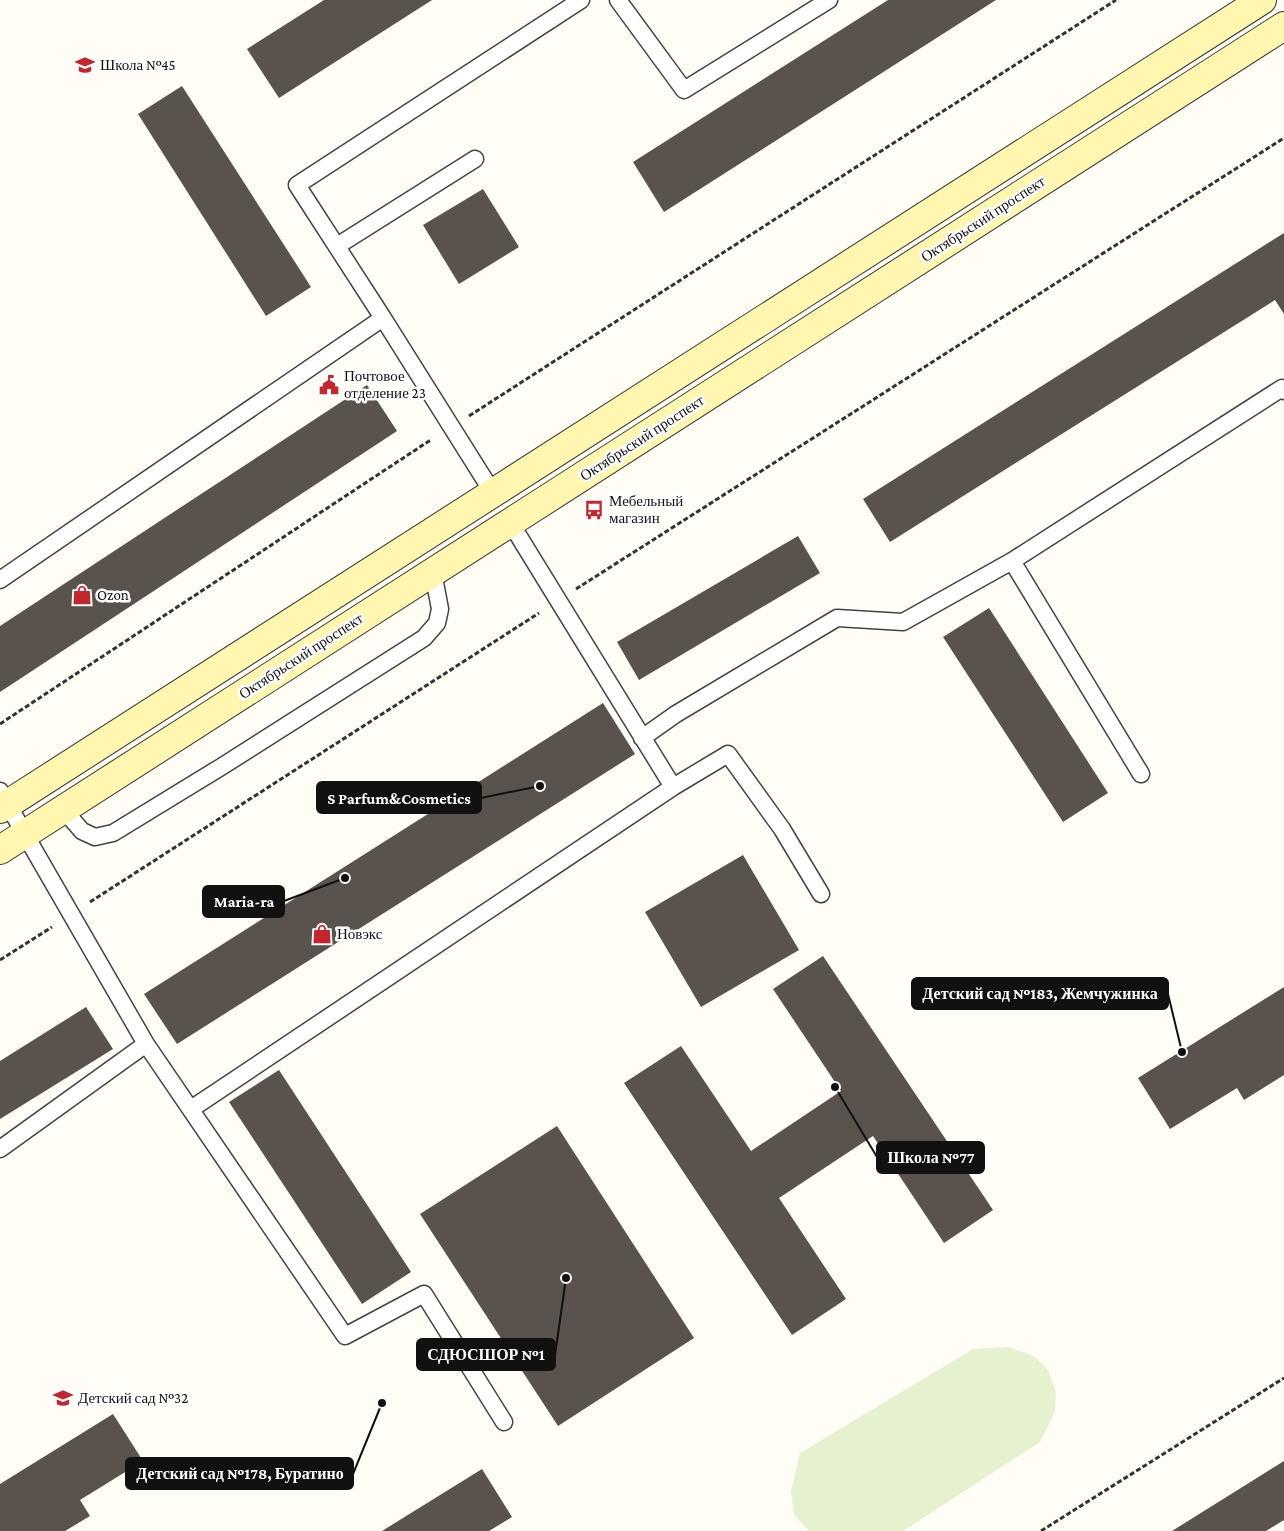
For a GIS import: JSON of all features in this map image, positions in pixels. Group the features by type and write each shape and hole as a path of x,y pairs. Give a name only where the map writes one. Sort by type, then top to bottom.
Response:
{"main road":[{"path":"3,801 493,493 1262,0"},
{"name":"Октябрьский проспект","path":"0,850 1284,26"}],"lane":[{"path":"493,493 297,185 581,0"},
{"path":"618,0 684,90 829,0"},
{"path":"337,246 474,159"},
{"path":"0,580 383,318"},
{"path":"642,738 676,714 838,618 903,622 1012,561 1282,388 1284,392"},
{"path":"510,522 673,787"},
{"path":"1012,561 1141,774"},
{"path":"63,809 82,830 95,837 113,832 229,762 424,638 437,623 440,609 433,572"},
{"path":"191,1109 673,787 728,754 782,829 821,894"},
{"path":"3,801 146,1044 346,1336 424,1294 504,1422"},
{"path":"0,1149 146,1044"}],"path":[{"path":"0,724 451,427 1116,0"},
{"path":"0,960 559,600 1284,138"},
{"path":"1041,1531 1284,1378"}],"green space":[{"path":"1008,1347 1034,1356 1048,1370 1056,1392 1055,1412 1040,1442 903,1531 809,1531 794,1515 791,1491 800,1453 973,1349"}],"building":[{"path":"324,0 432,0 279,98 247,49"},
{"path":"888,0 996,0 664,212 633,162"},
{"path":"182,86 311,287 266,316 138,114"},
{"path":"483,189 519,247 459,284 423,225"},
{"path":"1284,233 1284,314 1275,300 890,542 863,499"},
{"path":"367,385 397,431 0,692 0,626"},
{"path":"798,536 820,573 639,680 617,642"},
{"path":"989,608 1108,793 1063,822 943,637"},
{"path":"603,703 635,754 177,1044 144,994"},
{"path":"743,855 799,950 701,1007 645,912"},
{"path":"823,956 993,1210 944,1243 873,1136 779,1198 846,1299 792,1335 624,1083 681,1046 751,1151 841,1091 773,989"},
{"path":"1284,987 1284,1075 1244,1100 1237,1088 1170,1129 1138,1078"},
{"path":"86,1007 113,1049 0,1119 0,1061"},
{"path":"279,1070 411,1272 362,1304 229,1102"},
{"path":"557,1126 694,1338 558,1426 420,1214"},
{"path":"113,1414 143,1461 80,1500 90,1516 65,1531 0,1531 0,1484"},
{"path":"1284,1461 1284,1520 1266,1531 1172,1531"},
{"path":"482,1469 512,1517 489,1531 382,1531"}],"place":[{"name":"Школа №45","path":"85,65"},
{"name":"Почтовое отделение 23","path":"329,385"},
{"name":"Мебельный магазин","path":"594,510"},
{"name":"Ozon","path":"82,595"},
{"name":"S Parfum&Cosmetics","path":"540,786"},
{"name":"Maria-ra","path":"345,878"},
{"name":"Новэкс","path":"322,934"},
{"name":"Детский сад №183, Жемчужинка","path":"1182,1052"},
{"name":"Школа №77","path":"835,1087"},
{"name":"СДЮСШОР №1","path":"566,1278"},
{"name":"Детский сад №32","path":"63,1398"},
{"name":"Детский сад №178, Буратино","path":"382,1403"}]}
